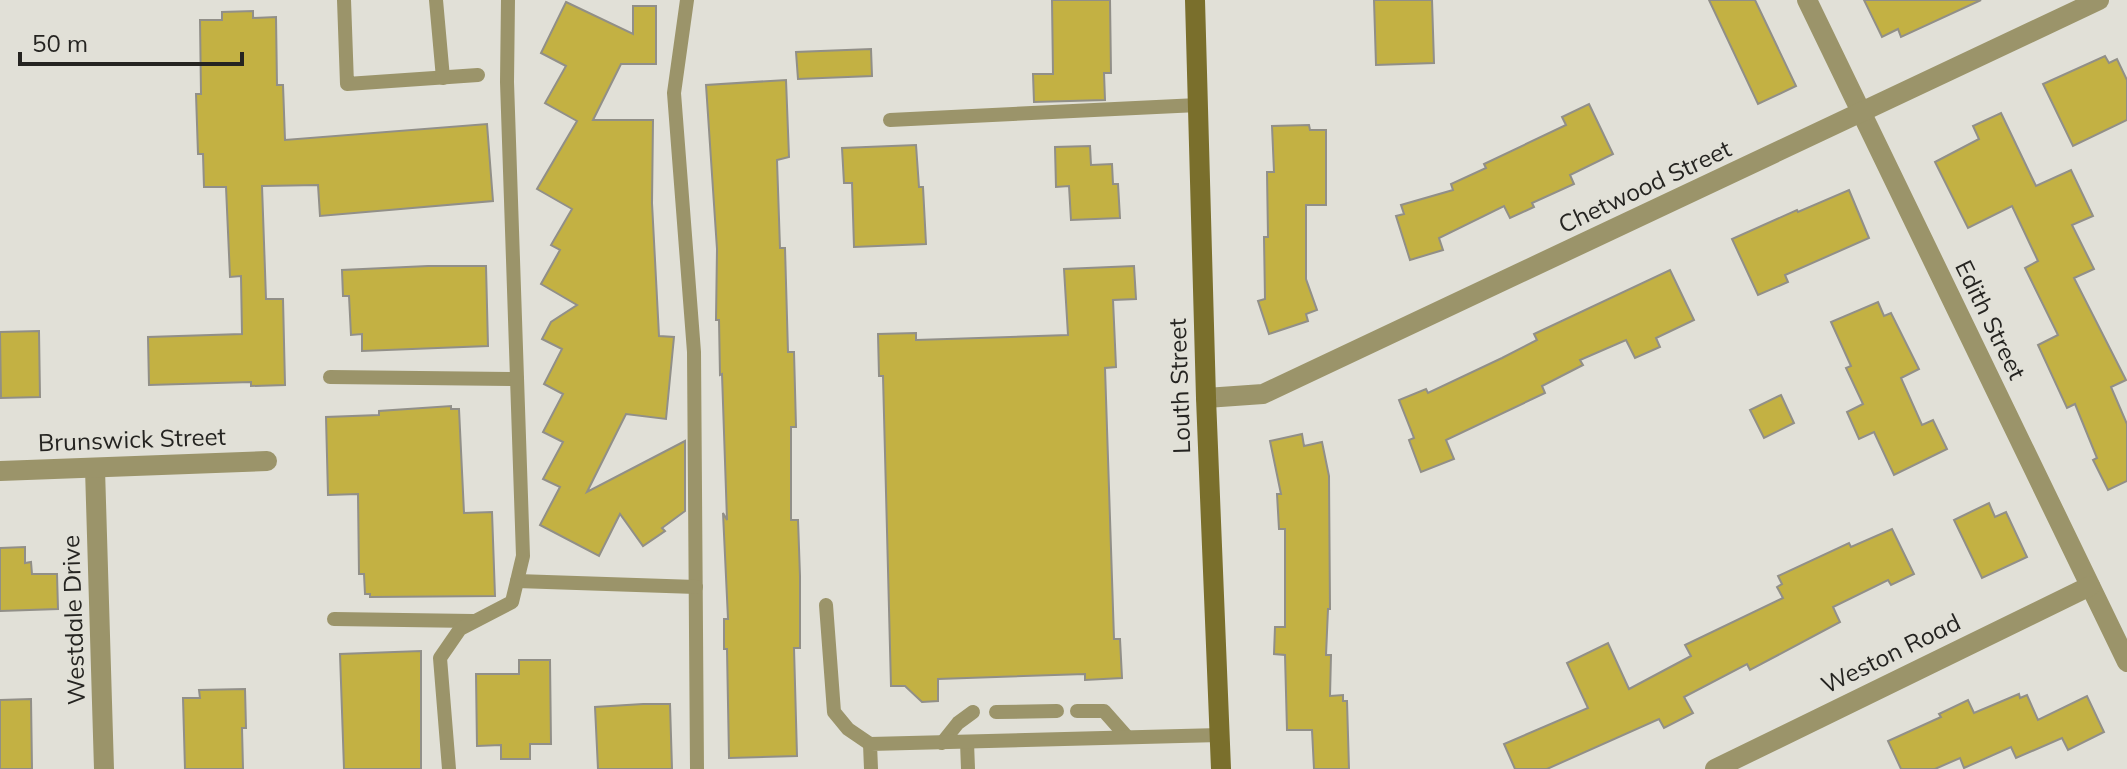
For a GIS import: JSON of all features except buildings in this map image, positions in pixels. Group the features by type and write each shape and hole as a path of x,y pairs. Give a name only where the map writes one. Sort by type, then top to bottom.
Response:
{"main road":[{"name":"Louth Street","path":"1195,0 1206,398 1221,769"}],"street":[{"name":"Edith Street","path":"1807,0 2127,662"},
{"name":"Chetwood Street","path":"1206,398 1263,394 2099,0"},
{"name":"Brunswick Street","path":"0,471 267,461"},
{"name":"Westdale Drive","path":"95,469 104,769"},
{"name":"Weston Road","path":"1715,769 2090,586"}],"lane":[{"path":"344,0 347,84 478,75"},
{"path":"436,0 443,78"},
{"path":"449,769 440,658 460,629 512,602 523,556 507,82 508,0"},
{"path":"687,0 674,93 694,352 697,769"},
{"path":"890,120 1198,105"},
{"path":"330,377 517,379"},
{"path":"517,581 696,587"},
{"path":"826,605 834,712 848,729 870,744 1220,735"},
{"path":"334,619 475,621"},
{"path":"996,712 1057,711"},
{"path":"1077,711 1104,711 1127,737"},
{"path":"942,743 958,723 973,712"},
{"path":"967,742 968,769"},
{"path":"870,744 871,769"}]}
